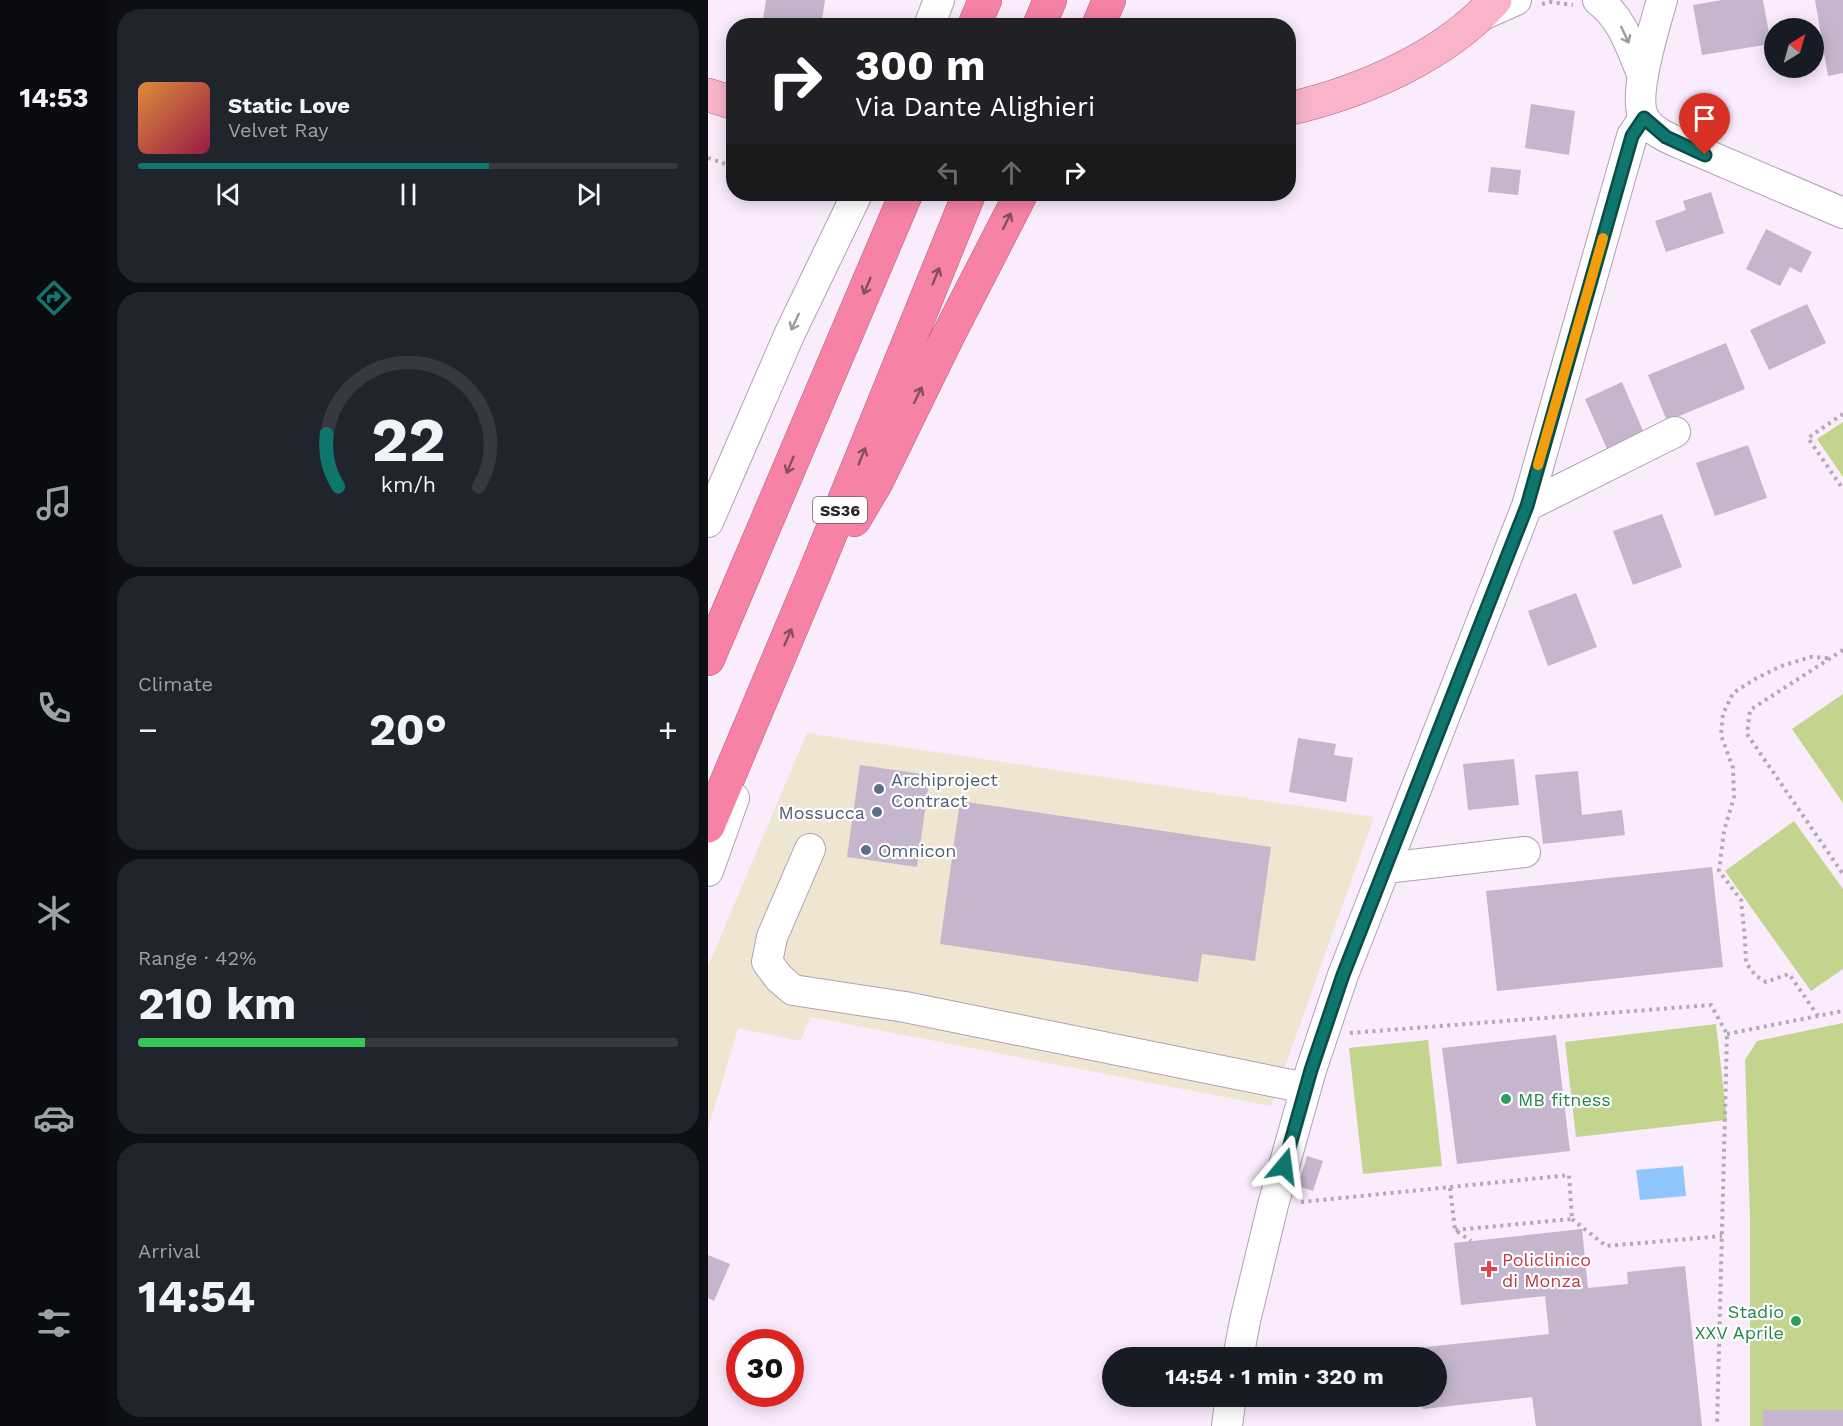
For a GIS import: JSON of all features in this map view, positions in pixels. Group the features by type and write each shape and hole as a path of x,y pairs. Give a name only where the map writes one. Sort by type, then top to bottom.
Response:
{"highway":[{"path":"978,18 986,0"},
{"path":"1042,18 1050,0"},
{"path":"1101,18 1109,0"},
{"path":"708,659 903,201"},
{"name":"SS36","path":"708,826 815,572 966,201"},
{"path":"815,572 847,532 876,483 1016,201"}],"main road":[{"path":"1296,107 1343,93 1389,74 1438,48 1488,8"},
{"path":"708,94 726,100"}],"street":[{"path":"932,18 939,0"},
{"path":"1662,0 1643,76 1641,108 1644,118 1659,132 1686,146 1843,213"},
{"path":"1488,8 1528,2"},
{"path":"1590,5 1608,7 1623,28 1643,76"},
{"path":"1240,1347 1273,1205 1306,1088 1343,975 1527,506 1632,136 1644,118"},
{"path":"708,522 790,333 854,201"},
{"path":"1527,506 1675,432"},
{"path":"708,872 754,742 773,672"},
{"path":"810,849 772,937 767,962 779,978 793,990 905,1007 1306,1088"},
{"path":"1386,868 1525,852"},
{"path":"1227,1426 1230,1407"}],"path":[{"path":"1528,2 1590,5"},
{"path":"708,158 726,164"},
{"path":"1843,414 1808,438 1843,489"},
{"path":"1843,650 1750,710 1747,734 1843,874"},
{"path":"1818,1016 1789,974 1766,982 1756,976 1746,963 1746,939 1741,900 1719,871 1724,831 1734,797 1733,768 1721,735 1723,714 1733,693 1781,666 1811,657 1830,658"},
{"path":"1323,1036 1711,1005 1728,1034 1717,1426"},
{"path":"1728,1034 1843,1011"},
{"path":"1273,1205 1569,1175 1572,1219"},
{"path":"1450,1188 1455,1230 1471,1241"},
{"path":"1455,1230 1572,1219 1606,1246 1722,1236"}],"shaded area":[{"path":"807,733 1374,817 1271,1106 811,1017 800,1041 738,1028 708,1129 708,966"}],"green space":[{"path":"1843,422 1843,477 1817,439"},
{"path":"1843,694 1843,803 1792,729"},
{"path":"1794,821 1843,889 1843,969 1811,991 1725,871"},
{"name":"Stadio XXV Aprile","path":"1843,1023 1843,1426 1750,1426 1750,1217 1745,1060 1757,1041"},
{"path":"1716,1024 1727,1120 1576,1137 1565,1042"},
{"path":"1428,1040 1442,1166 1363,1174 1349,1048"}],"water":[{"path":"1683,1166 1686,1196 1640,1200 1636,1170"}],"building":[{"path":"766,0 825,0 822,18 763,18"},
{"path":"1722,0 1763,0 1766,18 1764,18 1764,45 1702,55 1693,5"},
{"path":"1815,0 1843,0 1843,73 1828,76 1824,53 1824,18 1818,18"},
{"path":"1531,104 1575,111 1569,155 1525,148"},
{"path":"1491,167 1521,170 1518,195 1488,192"},
{"path":"1711,192 1724,233 1666,252 1655,221 1686,210 1683,201"},
{"path":"1766,229 1812,252 1801,273 1790,267 1780,286 1746,269"},
{"path":"1807,304 1826,343 1769,370 1750,330"},
{"path":"1726,343 1745,389 1667,421 1648,375"},
{"path":"1622,382 1644,433 1607,449 1585,399"},
{"path":"1748,445 1767,498 1715,516 1696,463"},
{"path":"1662,514 1682,567 1633,585 1613,531"},
{"path":"1576,593 1597,647 1548,666 1528,611"},
{"path":"1298,738 1336,744 1334,755 1353,758 1346,802 1289,792"},
{"path":"1514,759 1519,805 1468,810 1463,764"},
{"path":"860,765 930,775 917,867 847,857"},
{"path":"1578,771 1582,815 1622,810 1625,835 1543,844 1535,775"},
{"path":"960,801 1271,847 1255,961 1202,954 1198,982 940,944"},
{"path":"1712,867 1723,967 1497,991 1486,891"},
{"name":"MB fitness","path":"1556,1035 1570,1151 1457,1164 1442,1048"},
{"path":"1307,1156 1323,1161 1313,1191 1298,1186"},
{"path":"1582,1229 1588,1288 1628,1284 1627,1272 1685,1266 1702,1426 1536,1426 1532,1397 1447,1406 1447,1347 1426,1347 1549,1334 1545,1296 1461,1305 1454,1243"},
{"path":"708,1255 730,1264 714,1301 708,1298"},
{"path":"1763,1410 1843,1410 1843,1426 1763,1426"}],"slow traffic":[{"path":"1538,465 1603,238"}],"place":[{"name":"Archiproject Contract","path":"879,789"},
{"name":"Mossucca","path":"877,812"},
{"name":"Omnicon","path":"866,850"},
{"name":"MB fitness","path":"1506,1099"},
{"name":"Policlinico di Monza","path":"1489,1269"},
{"name":"Stadio XXV Aprile","path":"1796,1321"}],"route":[{"path":"1284,1166 1311,1070 1343,975 1527,506 1632,136 1644,118 1666,137 1705,155"}]}
